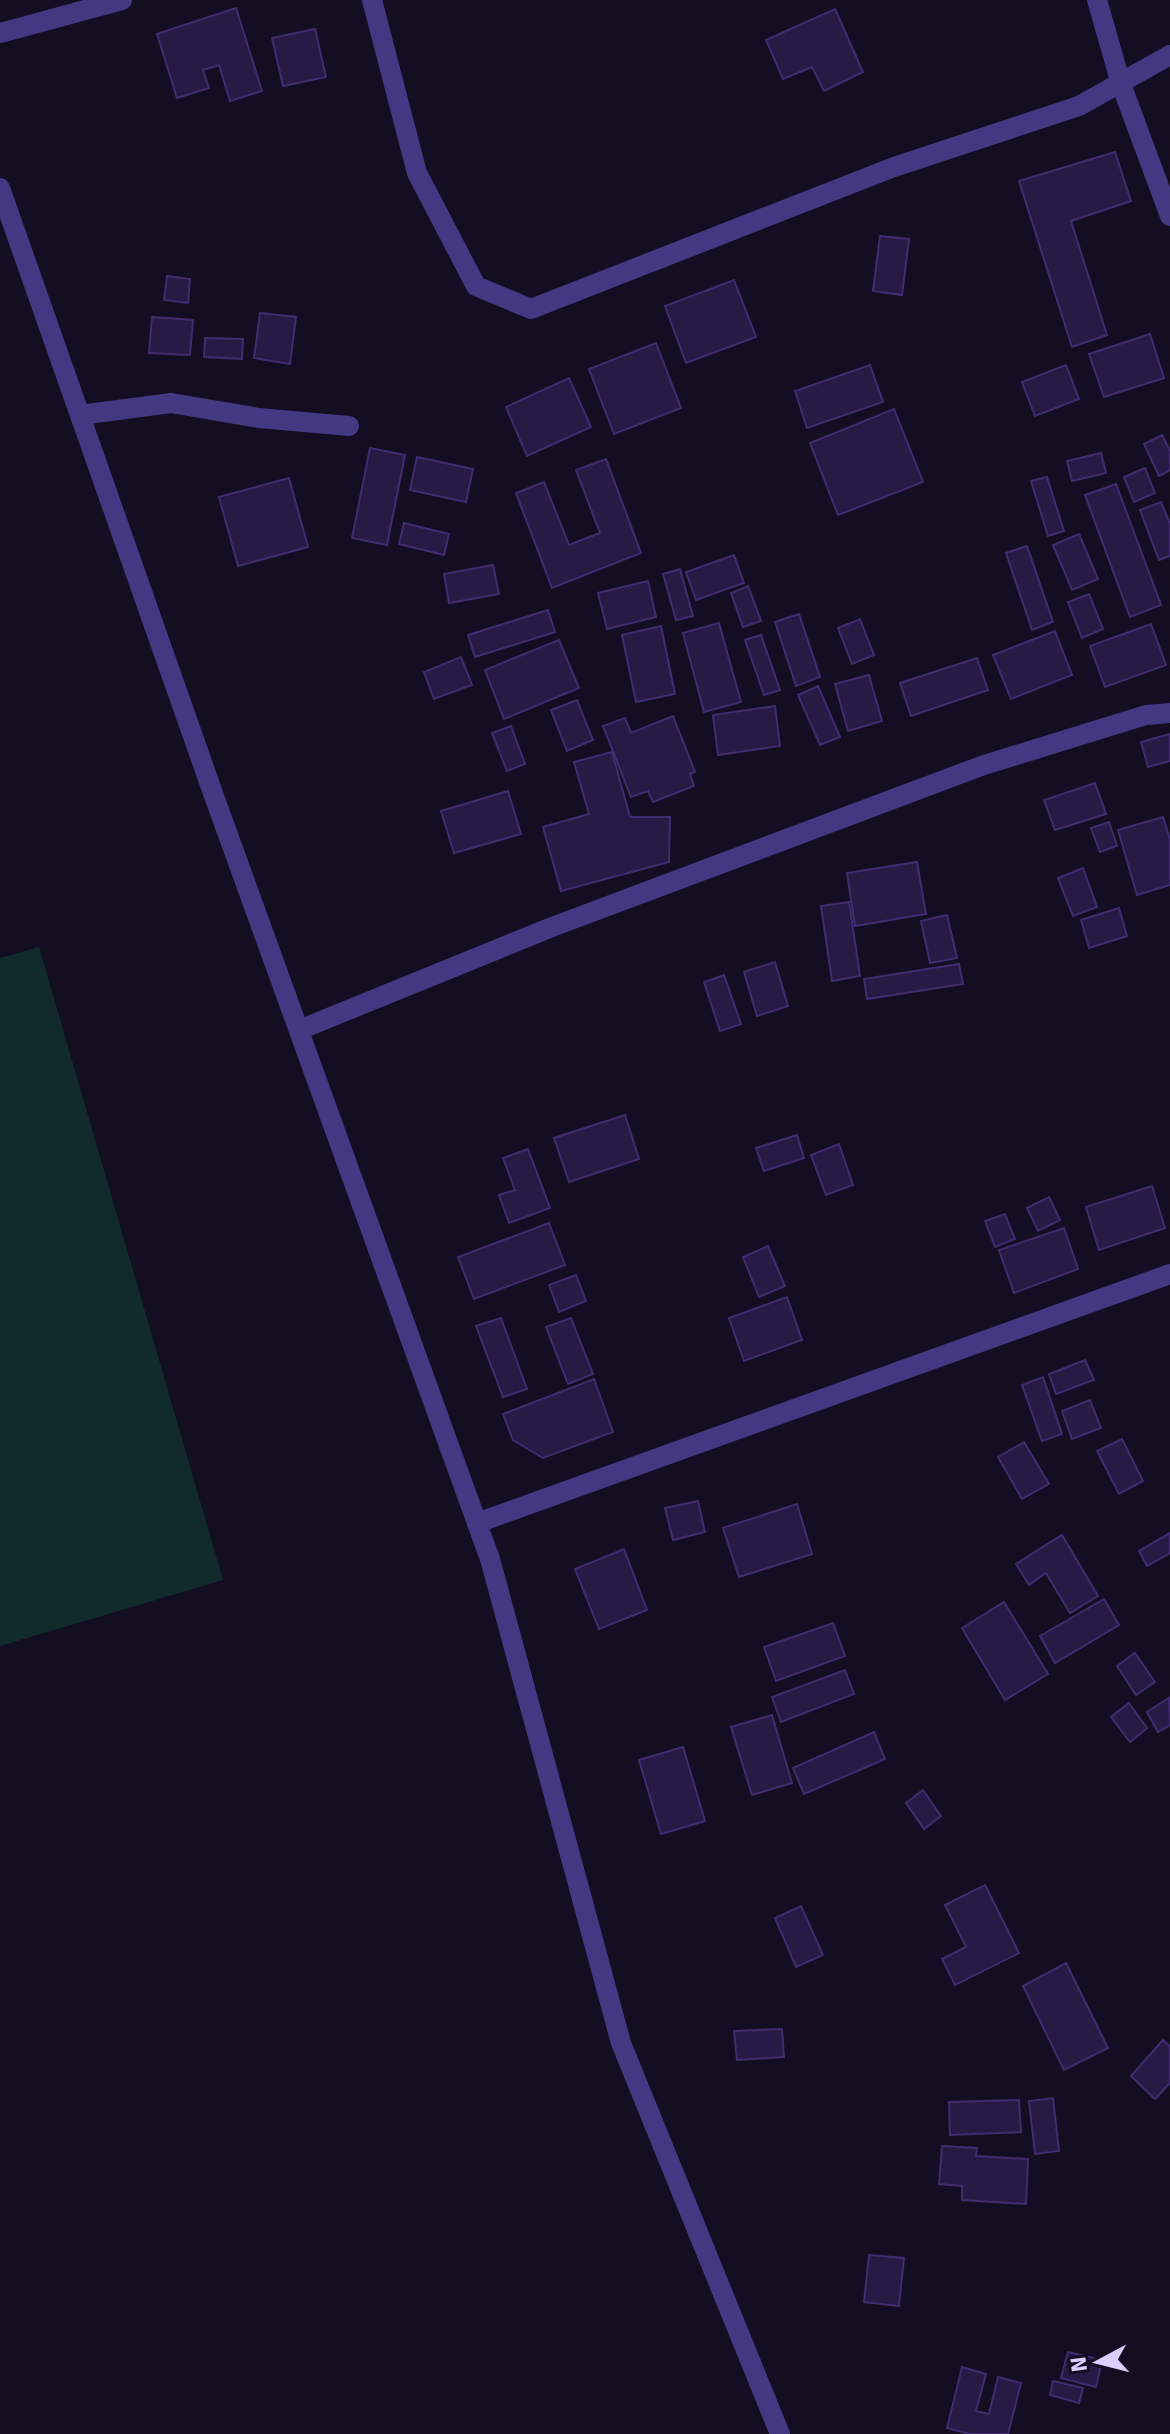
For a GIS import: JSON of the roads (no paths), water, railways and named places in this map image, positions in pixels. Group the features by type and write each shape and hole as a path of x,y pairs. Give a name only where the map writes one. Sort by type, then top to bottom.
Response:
{"street":[{"path":"0,33 122,0"},
{"path":"372,0 417,173 476,286 531,309 894,167 1079,106 1170,55"},
{"path":"1097,0 1121,84 1170,216"},
{"path":"0,188 490,1559 621,2043 780,2434"},
{"path":"80,415 171,403 259,418 349,426"},
{"path":"299,1030 552,927 984,765 1146,715 1170,713"},
{"path":"477,1523 1170,1274"}]}
